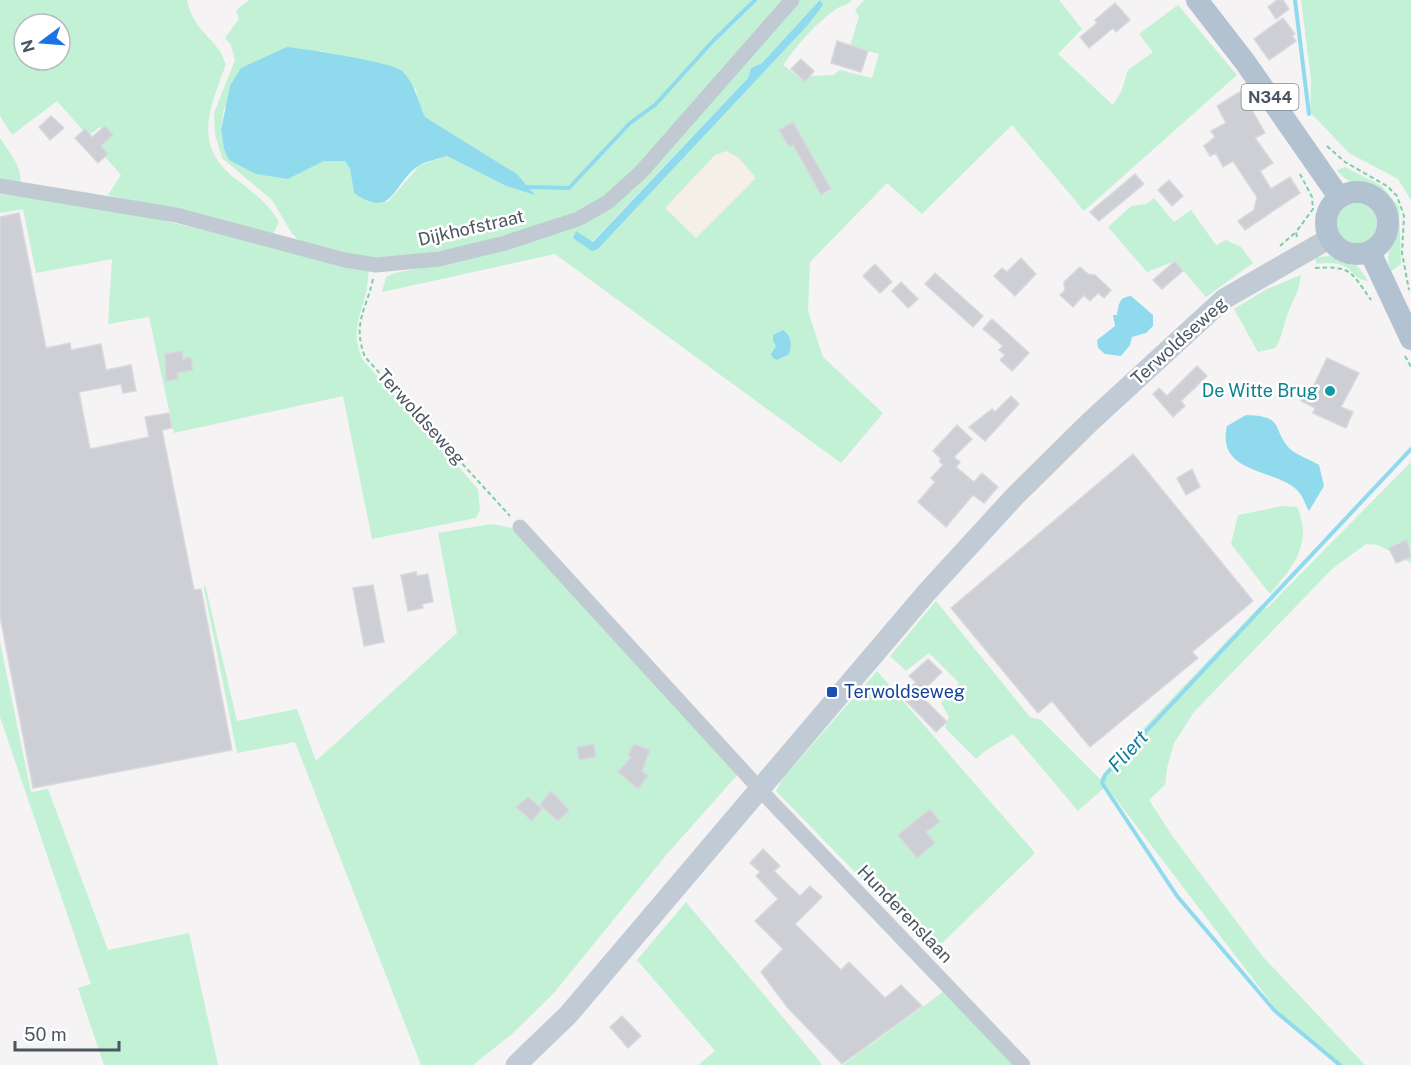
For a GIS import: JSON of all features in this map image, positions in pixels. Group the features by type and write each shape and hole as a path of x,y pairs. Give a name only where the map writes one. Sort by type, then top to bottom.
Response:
{"main road":[{"name":"N344","path":"1197,0 1245,62 1339,198"},
{"path":"1352,192 1366,193 1383,205 1388,218 1388,232 1381,244 1370,252 1358,255 1347,253 1330,238 1326,226 1328,213 1339,198 1352,192"},
{"name":"Terwoldseweg","path":"516,1065 568,1015 946,571 1032,480 1215,307 1234,292 1310,263 1330,238"},
{"path":"1370,252 1411,339"}],"street":[{"name":"Dijkhofstraat","path":"0,186 176,215 345,260 376,265 439,259 505,243 578,219 608,202 642,171 792,0"},
{"path":"520,527 759,789"},
{"name":"Hunderenslaan","path":"759,789 1023,1065"}],"path":[{"path":"1345,162 1388,186 1397,196 1404,216 1404,266 1411,294"},
{"path":"1297,170 1314,204 1312,214 1296,233 1310,263 1342,267 1360,283"},
{"name":"Terwoldseweg","path":"376,265 371,291 358,324 360,344 365,357 520,527"}],"green space":[{"path":"0,0 187,0 192,15 220,51 226,64 210,111 209,140 214,153 223,167 255,194 279,222 272,236 108,195 121,175 98,149 110,138 100,127 88,136 57,101 12,135 0,116"},
{"path":"249,0 786,0 737,63 611,194 555,222 458,248 394,259 361,256 299,241 272,200 222,158 215,134 214,113 235,60 231,45 225,38 239,19 236,10","holes":["321,51 353,59 416,89 418,103 425,117 517,174 534,194 506,186 447,156 420,165 388,202 354,193 350,169 345,161 324,161 288,179 224,149 221,130 224,108"]},
{"path":"799,0 852,0 821,21 783,65 805,82 811,76 833,75 840,70 872,78 879,54 850,46 859,17 855,10 864,0 1059,0 1082,29 1058,54 1113,105 1121,92 1128,70 1153,52 1139,34 1178,5 1237,75 1084,211 1012,125 922,214 887,183 810,262 808,311 823,357 883,413 841,463 555,254 382,292 386,277 395,273 478,257 597,216","holes":["820,1 807,26 598,249 576,231 592,242 748,78 751,68 762,63"]},
{"path":"1301,0 1411,0 1411,200 1398,179 1349,153 1310,112 1311,80"},
{"path":"0,138 18,166 20,184 0,182"},
{"path":"1345,167 1382,186 1399,207 1401,264 1391,271 1388,254 1394,221 1390,204 1385,197 1342,176 1337,170"},
{"path":"0,194 119,210 368,269 366,293 357,325 358,347 363,360 478,489 480,510 476,518 372,539 343,396 174,433 149,317 108,324 112,259 36,273 23,209 0,213"},
{"path":"1154,198 1174,222 1191,210 1216,245 1226,240 1241,247 1253,263 1206,297 1175,261 1147,272 1108,227 1131,206 1146,204"},
{"path":"1357,203 1371,209 1377,223 1371,237 1357,243 1343,237 1337,223 1343,209"},
{"path":"1334,255 1354,264 1368,281 1357,277 1338,264 1317,264 1315,258"},
{"path":"1301,275 1297,292 1275,348 1258,352 1234,309 1267,289"},
{"path":"1411,462 1411,563 1378,545 1366,544 1332,569 1194,712 1174,743 1165,785 1149,800 1173,837 1264,958 1365,1065 1336,1065 1276,1009 1106,786 1078,811 1013,734 989,748 976,759 945,728 949,717 941,703 959,683 929,653 906,671 890,656 936,601 1030,717 1041,720 1100,779 1123,750 1261,605 1266,609"},
{"path":"1283,506 1297,507 1302,520 1302,543 1293,565 1270,594 1231,544 1238,515"},
{"path":"492,524 512,528 522,535 740,772 667,854 553,994 512,1034 473,1065 421,1065 295,742 237,753 204,589 205,584 237,721 297,709 316,761 457,633 438,533"},
{"path":"0,642 31,792 48,789 108,950 189,933 218,1065 104,1065 78,988 91,984 0,717"},
{"path":"877,671 1035,853 933,952 776,791 782,779"},
{"path":"686,902 822,1065 698,1065 715,1051 637,960"},
{"path":"943,992 1014,1065 843,1065"}],"sand":[{"path":"726,151 738,157 756,178 696,238 665,208 715,155"}],"water":[{"path":"820,0 823,5 807,26 598,249 592,251 573,238 576,231 593,242 748,78 751,68 762,63"},
{"path":"287,47 366,60 402,71 413,87 425,117 517,174 535,195 506,186 447,156 420,165 411,172 392,196 378,203 367,201 354,193 350,169 345,161 324,161 288,179 256,174 229,160 224,149 221,130 230,86 241,68"},
{"path":"1131,296 1153,315 1153,326 1146,333 1132,337 1130,345 1121,356 1105,354 1098,348 1097,340 1115,326 1113,315 1117,315 1122,300"},
{"path":"783,330 790,338 790,350 789,354 777,360 771,354 776,346 773,335"},
{"path":"1246,415 1259,416 1272,421 1290,449 1319,465 1324,486 1309,511 1297,490 1287,483 1238,462 1230,453 1226,442 1227,426"}],"building":[{"path":"1277,0 1283,0 1289,9 1276,19 1268,7"},
{"path":"1115,3 1130,20 1116,32 1113,28 1089,48 1080,37 1097,23 1095,20"},
{"path":"1283,18 1295,34 1292,36 1296,41 1269,60 1254,39"},
{"path":"837,41 868,51 861,72 831,63"},
{"path":"801,59 814,71 805,82 791,69"},
{"path":"1241,91 1265,133 1255,138 1273,163 1260,171 1271,189 1290,177 1300,193 1245,230 1238,221 1254,210 1257,197 1233,161 1223,167 1216,153 1210,156 1204,146 1215,137 1211,131 1226,123 1217,106"},
{"path":"51,116 64,128 50,140 39,127"},
{"path":"793,122 831,189 821,195 793,145 789,147 779,130"},
{"path":"105,126 113,135 101,146 108,154 98,163 75,138 85,129 92,137"},
{"path":"1135,174 1144,184 1099,221 1090,212"},
{"path":"1169,180 1183,196 1172,206 1158,190"},
{"path":"19,213 46,348 70,343 71,350 101,344 106,370 131,365 136,391 123,393 121,384 79,392 90,449 149,437 145,417 169,413 172,428 162,430 194,590 201,589 232,750 33,788 0,616 0,217"},
{"path":"1021,258 1036,274 1015,296 994,276 1002,268 1007,272"},
{"path":"1175,261 1183,271 1162,289 1153,280"},
{"path":"875,264 892,282 880,293 863,276"},
{"path":"1080,267 1088,274 1095,275 1111,290 1104,298 1098,293 1090,301 1084,295 1073,307 1060,295 1065,290 1064,282"},
{"path":"935,273 983,316 973,327 925,284"},
{"path":"901,282 918,299 908,308 892,291"},
{"path":"992,319 1029,353 1012,371 1000,360 1005,355 999,350 1003,346 983,329"},
{"path":"182,351 183,359 191,357 193,370 177,373 178,379 166,381 165,354"},
{"name":"De Witte Brug","path":"1327,358 1359,373 1341,407 1353,412 1346,428 1313,413 1315,408 1301,401 1306,391 1310,393"},
{"path":"1197,366 1207,376 1181,401 1185,406 1173,417 1153,394 1159,388 1167,396"},
{"path":"1011,396 1019,404 985,441 969,427 992,409 995,412"},
{"path":"957,425 972,439 954,457 960,462 956,467 974,482 982,473 998,487 984,503 973,495 946,527 918,502 935,482 931,478 943,465 939,461 941,459 933,451"},
{"path":"1133,454 1253,601 1192,652 1198,658 1090,747 1052,701 1038,713 951,608"},
{"path":"1192,469 1200,487 1186,495 1177,478"},
{"path":"1407,540 1411,557 1396,563 1389,548"},
{"path":"416,572 417,576 428,574 433,602 422,604 423,608 408,611 401,575"},
{"path":"373,585 384,642 364,646 353,588"},
{"path":"928,659 942,672 926,688 932,693 925,700 947,722 936,732 906,701 915,692 911,687 916,682 909,676"},
{"path":"594,744 596,757 579,760 577,747"},
{"path":"634,744 650,750 642,771 648,776 638,789 618,772 631,757 628,755"},
{"path":"551,791 569,810 558,821 540,805"},
{"path":"528,797 542,809 532,821 516,807"},
{"path":"930,809 940,822 926,832 935,843 917,858 898,835"},
{"path":"763,849 780,866 774,871 800,896 810,886 822,897 795,924 841,970 849,962 885,998 901,985 922,1006 842,1064 787,1007 761,972 783,949 755,921 778,899 756,876 760,872 750,863"},
{"path":"622,1016 641,1036 628,1048 610,1027"}],"waterway":[{"path":"528,187 569,188 630,123 655,105 713,41 755,0"},
{"path":"1295,0 1309,114"},
{"name":"Fliert","path":"1340,1065 1275,1011 1177,896 1102,783 1105,775 1411,449"}],"place":[{"name":"De Witte Brug","path":"1330,391"},
{"name":"Terwoldseweg","path":"832,692"}]}
